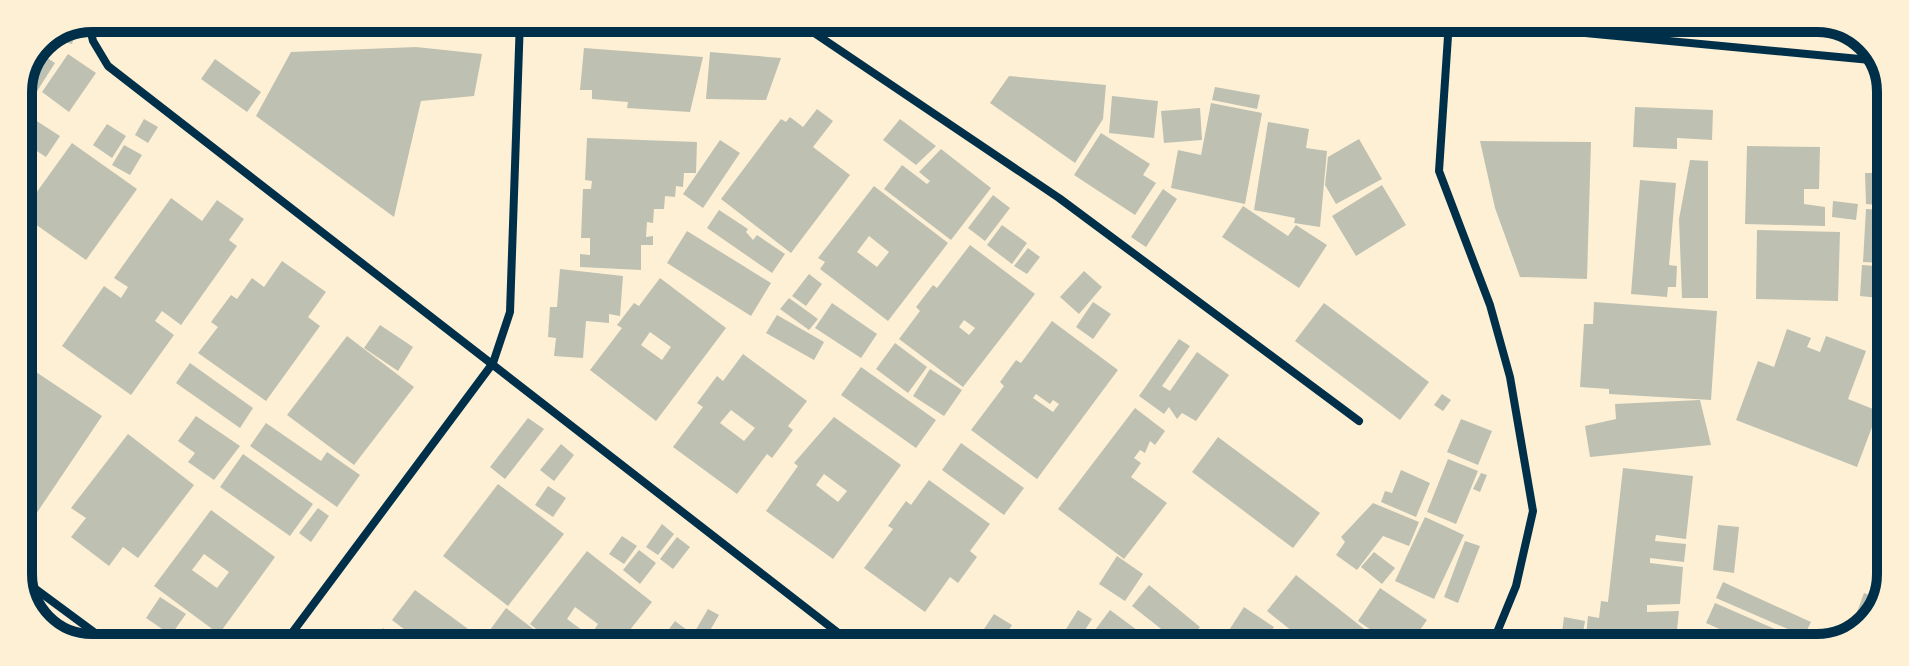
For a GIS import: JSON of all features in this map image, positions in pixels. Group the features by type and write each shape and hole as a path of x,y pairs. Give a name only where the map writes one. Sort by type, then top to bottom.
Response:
{"street":[{"path":"91,32 108,66 840,634"},
{"path":"291,634 493,363 510,312 520,32"},
{"path":"813,32 1059,198 1359,421"},
{"path":"1448,32 1439,171 1490,305 1510,377 1533,511 1516,586 1496,634"},
{"path":"1574,32 1867,60"},
{"path":"34,588 96,634"}],"building":[{"path":"75,35 72,44 61,41"},
{"path":"416,47 482,54 474,96 421,101 394,217 256,116 291,52"},
{"path":"584,48 703,57 690,112 627,108 628,102 592,99 592,90 580,90"},
{"path":"710,52 781,58 766,100 706,99"},
{"path":"68,54 96,73 69,112 42,92"},
{"path":"45,56 55,63 32,99 33,80 42,59"},
{"path":"215,59 261,92 247,112 201,79"},
{"path":"1009,76 1106,85 1103,119 1075,163 990,103"},
{"path":"1215,87 1260,95 1257,109 1212,100"},
{"path":"1112,96 1158,101 1154,138 1109,133"},
{"path":"1211,103 1262,113 1245,204 1171,188 1178,150 1201,155"},
{"path":"1635,107 1713,110 1712,140 1677,138 1677,149 1633,147"},
{"path":"1200,108 1202,140 1164,143 1161,111"},
{"path":"817,109 833,121 813,147 850,175 791,253 721,199 781,119 786,122 790,117 803,127"},
{"path":"32,118 60,136 46,157 32,148"},
{"path":"144,119 158,127 148,143 135,135"},
{"path":"900,119 936,146 916,165 883,140"},
{"path":"1268,122 1309,129 1306,148 1327,151 1320,227 1294,223 1295,218 1254,210"},
{"path":"107,124 126,136 112,158 93,145"},
{"path":"1101,133 1150,164 1143,175 1156,183 1135,215 1074,175"},
{"path":"587,138 697,142 696,173 684,173 683,187 676,186 675,197 665,196 664,209 654,209 653,223 647,222 646,237 653,236 653,245 641,245 641,270 580,267 580,254 590,255 590,238 581,238 583,189 591,189 592,181 585,180"},
{"path":"1359,139 1382,179 1336,204 1325,185 1328,157"},
{"path":"720,140 740,153 703,208 683,194"},
{"path":"1480,141 1591,142 1587,279 1520,277 1495,208"},
{"path":"72,143 137,189 86,260 32,222 32,199"},
{"path":"124,145 142,155 130,175 112,165"},
{"path":"1747,146 1820,147 1819,189 1804,189 1804,204 1825,207 1825,226 1745,224"},
{"path":"941,149 991,188 951,240 884,189 902,165 927,184 930,181 919,172"},
{"path":"1690,160 1708,161 1708,298 1682,298 1679,219"},
{"path":"1865,173 1877,173 1877,205 1866,204"},
{"path":"1640,180 1676,183 1669,265 1677,266 1676,287 1668,287 1667,297 1631,294"},
{"path":"1382,185 1406,225 1356,256 1332,216"},
{"path":"874,186 948,243 888,321 820,269 825,262 818,258","holes":["869,236 889,252 877,267 857,252"]},
{"path":"1163,189 1177,199 1146,247 1131,237"},
{"path":"993,195 1010,208 985,241 968,228"},
{"path":"171,198 202,221 217,200 244,219 229,240 237,246 181,325 162,311 155,321 174,335 131,395 62,346 104,286 121,298 128,287 114,278"},
{"path":"1833,201 1858,204 1856,220 1832,217"},
{"path":"1243,206 1288,236 1296,225 1327,245 1299,288 1222,237"},
{"path":"1866,209 1877,210 1877,263 1863,262"},
{"path":"719,210 748,229 746,232 753,240 757,235 785,254 772,273 707,228"},
{"path":"1002,225 1027,243 1012,264 987,245"},
{"path":"1757,230 1840,232 1838,301 1756,299"},
{"path":"687,231 771,283 751,316 667,263"},
{"path":"970,245 1035,294 963,387 899,339 920,311 916,307 933,285 937,288","holes":["964,320 975,328 969,335 959,327"]},
{"path":"1028,248 1040,257 1027,274 1014,266"},
{"path":"282,261 326,292 308,317 320,326 266,401 198,353 218,327 211,322 231,295 237,299 252,278 264,287"},
{"path":"1862,265 1877,266 1877,298 1860,296"},
{"path":"560,269 623,276 620,316 609,314 609,323 586,321 583,358 554,356 556,338 548,337 550,307 557,307"},
{"path":"1084,271 1102,287 1079,314 1060,297"},
{"path":"809,274 822,284 806,306 792,296"},
{"path":"660,278 726,328 656,421 590,370 622,328 617,325 634,303 639,306","holes":["650,332 671,347 662,360 641,345"]},
{"path":"789,298 818,319 809,330 780,309"},
{"path":"1093,302 1111,314 1093,339 1076,327"},
{"path":"1594,302 1717,311 1711,400 1609,394 1609,389 1580,387 1584,324 1593,324"},
{"path":"832,303 877,334 861,358 815,328"},
{"path":"1324,303 1429,382 1400,420 1295,341"},
{"path":"777,315 824,342 814,360 766,333"},
{"path":"1052,321 1118,370 1037,479 971,430 1004,386 1000,382 1016,360 1021,363","holes":["1036,394 1050,404 1053,400 1059,404 1053,412 1033,398"]},
{"path":"380,325 413,347 398,371 364,348"},
{"path":"1787,329 1811,338 1807,347 1820,352 1826,336 1866,351 1848,399 1877,411 1877,414 1857,467 1736,420 1758,361 1774,367"},
{"path":"347,336 414,387 354,465 287,415"},
{"path":"1179,339 1190,346 1162,386 1170,391 1197,352 1229,375 1196,421 1182,413 1177,419 1169,407 1164,414 1139,396"},
{"path":"895,343 927,367 908,393 876,369"},
{"path":"743,354 807,401 788,426 793,430 772,458 767,454 737,494 673,447 703,407 697,403 717,376 723,381","holes":["731,410 755,428 744,441 720,423"]},
{"path":"190,363 253,408 240,428 176,383"},
{"path":"861,367 936,420 916,448 841,395"},
{"path":"930,369 962,390 944,416 913,396"},
{"path":"36,372 102,416 32,520 32,378"},
{"path":"1442,394 1451,400 1443,411 1434,405"},
{"path":"1700,400 1711,445 1590,457 1585,426 1616,419 1615,404"},
{"path":"1135,408 1165,431 1155,445 1150,441 1145,453 1140,450 1134,458 1141,463 1131,477 1167,503 1124,559 1058,509"},
{"path":"196,416 240,446 214,480 188,462 195,453 178,441"},
{"path":"834,417 901,465 833,559 766,511 798,466 794,463","holes":["824,474 847,491 838,502 816,485"]},
{"path":"528,418 544,429 505,479 490,467"},
{"path":"1461,419 1492,431 1478,465 1447,452"},
{"path":"266,423 321,461 327,452 360,475 337,507 250,446"},
{"path":"128,434 194,485 138,558 123,547 109,566 71,537 86,518 71,508"},
{"path":"1218,437 1320,513 1293,548 1192,472"},
{"path":"961,443 1024,488 1004,515 942,470"},
{"path":"561,444 574,455 554,481 540,470"},
{"path":"243,454 313,504 290,536 220,487"},
{"path":"1448,459 1478,471 1456,524 1427,512"},
{"path":"1623,468 1693,476 1686,539 1656,535 1655,541 1686,544 1684,562 1650,558 1650,563 1683,567 1680,604 1647,605 1647,612 1679,611 1677,634 1586,634 1588,616 1599,618 1601,601 1608,602"},
{"path":"1401,470 1430,483 1416,517 1381,502 1385,491 1392,493"},
{"path":"1481,473 1487,475 1480,492 1473,489"},
{"path":"929,480 990,524 970,551 977,557 958,583 950,577 925,612 864,568 893,529 888,526 906,501 911,505"},
{"path":"498,484 564,534 508,606 443,556"},
{"path":"548,486 566,498 553,517 535,505"},
{"path":"1373,503 1419,522 1409,546 1383,536 1357,570 1336,555 1345,542 1341,537"},
{"path":"318,508 329,516 311,542 299,533"},
{"path":"211,510 275,557 219,634 154,586","holes":["204,554 229,572 217,588 192,570"]},
{"path":"1425,517 1464,535 1434,599 1395,581"},
{"path":"662,524 674,534 658,555 646,547"},
{"path":"1718,525 1739,527 1734,573 1713,570"},
{"path":"622,536 637,546 624,564 609,554"},
{"path":"677,537 690,547 673,569 660,559"},
{"path":"1465,541 1480,546 1458,603 1444,597"},
{"path":"639,550 656,563 640,584 623,570"},
{"path":"587,551 652,602 627,634 591,634 598,624 575,607 567,619 587,634 542,634 530,624"},
{"path":"1374,552 1395,568 1382,584 1361,567"},
{"path":"1117,556 1143,574 1125,601 1099,584"},
{"path":"1296,575 1371,634 1296,634 1267,611"},
{"path":"1723,582 1811,622 1805,634 1799,634 1716,598"},
{"path":"1149,585 1200,627 1194,634 1168,634 1132,606"},
{"path":"1380,588 1427,620 1417,634 1377,634 1358,621"},
{"path":"415,590 475,634 410,634 392,620"},
{"path":"1864,593 1872,596 1867,607 1854,622"},
{"path":"160,597 186,614 172,634 146,618"},
{"path":"1715,603 1787,634 1731,634 1706,623"},
{"path":"1244,607 1274,627 1269,634 1227,634"},
{"path":"506,608 540,634 495,634 490,630"},
{"path":"708,609 719,615 708,634 694,633"},
{"path":"1078,610 1092,619 1083,634 1074,634 1066,629"},
{"path":"1110,610 1142,634 1092,634"},
{"path":"994,614 1012,625 1006,634 981,634"},
{"path":"1564,617 1585,621 1583,634 1562,634"},
{"path":"675,621 692,634 665,634"}]}
